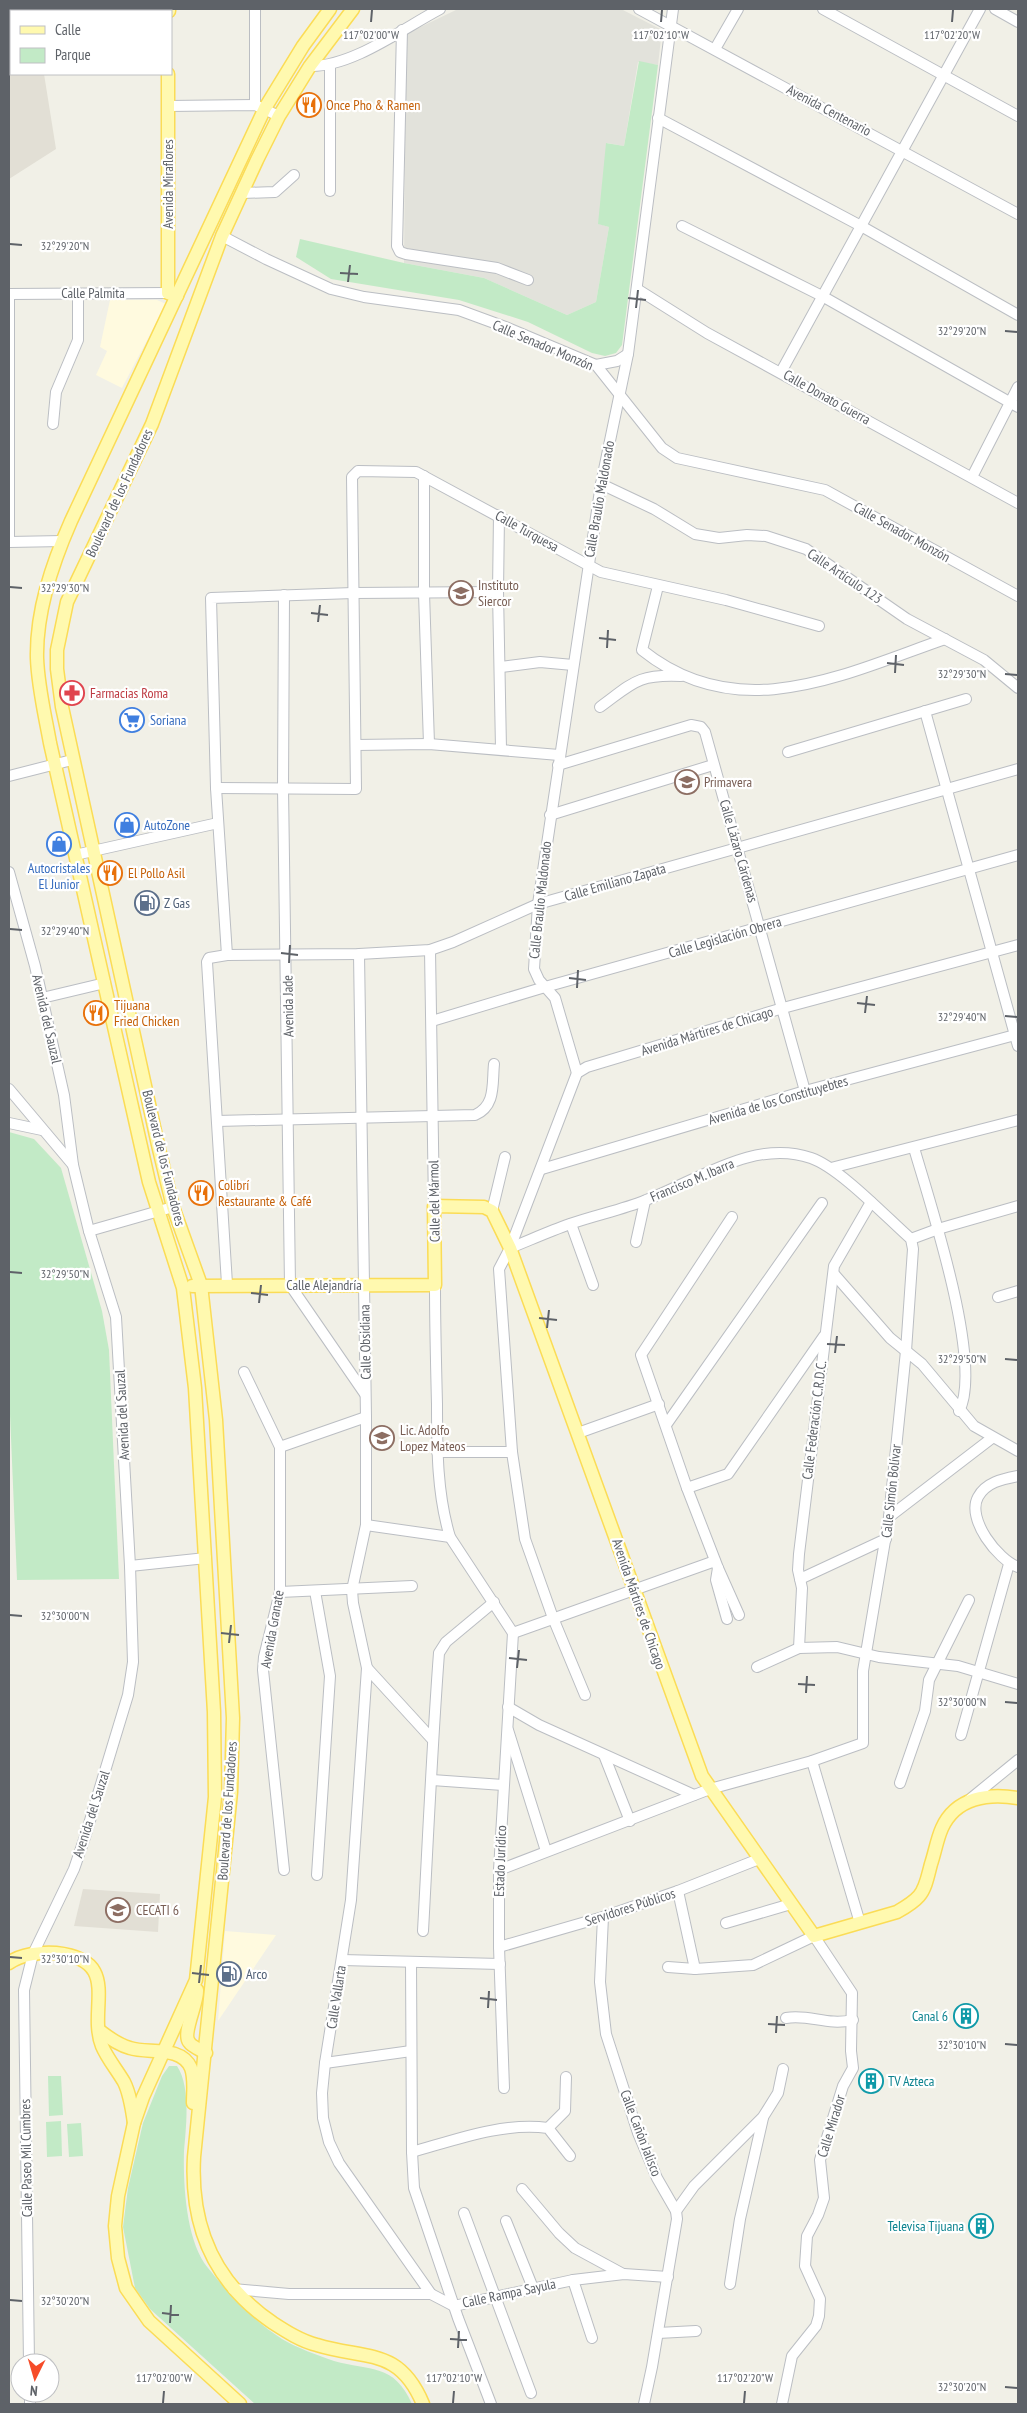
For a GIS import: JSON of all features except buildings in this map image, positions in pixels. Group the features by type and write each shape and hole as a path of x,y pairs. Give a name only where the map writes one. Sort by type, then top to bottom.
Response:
{"main road":[{"name":"Boulevard de los Fundadores","path":"240,2404 149,2321 126,2288 118,2258 115,2226 122,2177 134,2123 196,1980 215,1797 216,1761 213,1685 195,1388 183,1288 149,1182 54,765 39,684 37,658 42,606 63,541 172,295 214,215 260,107 330,9"},
{"name":"Boulevard de los Fundadores","path":"353,9 310,66 279,116 222,236 152,424 67,602 57,650 57,669 72,760 173,1207 200,1285 216,1420 233,1718 232,1792 193,2176 198,2217 208,2249 233,2289 266,2318 304,2341 385,2360 400,2370 411,2382 423,2404"},
{"name":"Avenida Miraflores","path":"168,75 172,295"},
{"path":"214,215 214,224 222,236"},
{"path":"434,1206 484,1207 492,1211"},
{"name":"Calle del Mármol","path":"434,1206 435,1285"},
{"name":"Avenida Mártires de Chicago","path":"492,1211 510,1248 702,1776 814,1936"},
{"name":"Calle Alejandría","path":"183,1288 227,1284 435,1285"},
{"path":"213,1685 223,1711 233,1718"},
{"path":"814,1936 897,1912 920,1895 925,1886 943,1827 953,1812 969,1800 988,1795 1018,1798"},
{"path":"9,1964 16,1958 33,1954 73,1955 86,1962 97,1975 102,2045 125,2085 134,2123"},
{"path":"196,1980 197,2000 187,2036 189,2043 206,2054"},
{"path":"100,2031 119,2044 130,2048 165,2051 182,2058 191,2068 197,2132"}],"street":[{"path":"256,9 260,107"},
{"path":"310,66 330,66 350,59 440,9"},
{"name":"Avenida Centenario","path":"639,9 903,150 1018,214"},
{"name":"Calle Braulio Maldonado","path":"577,1073 555,998 536,974 533,961 538,904 601,484 628,354 673,9"},
{"path":"715,49 738,9"},
{"path":"823,9 1018,116"},
{"path":"781,372 980,9"},
{"path":"995,9 1018,22"},
{"path":"402,30 397,246 400,252 497,268 528,280"},
{"path":"330,66 330,191"},
{"path":"168,106 260,107 279,116"},
{"path":"658,118 861,226 1018,315"},
{"path":"242,193 275,192 294,175"},
{"path":"682,226 822,296 1014,404"},
{"name":"Calle Senador Monzón","path":"222,236 331,289 364,297 459,310 525,334 596,365 662,448 677,458 690,463 807,484 825,490 1018,596"},
{"name":"Calle Donato Guerra","path":"637,290 699,329 1018,502"},
{"path":"53,424 56,392 78,340 78,293"},
{"path":"9,294 9,542 63,541"},
{"name":"Calle Palmita","path":"9,294 172,295"},
{"path":"596,365 617,361 628,354"},
{"path":"972,477 1014,404 1018,387"},
{"name":"Calle Turquesa","path":"354,593 352,477 354,473 406,471 424,476 601,572 726,600 819,626"},
{"path":"424,476 424,592 429,744"},
{"name":"Calle Artículo 123","path":"601,484 654,509 695,534 719,538 747,535 766,536 806,549 907,619 984,660 1018,688"},
{"path":"500,516 498,592 501,667 501,749"},
{"path":"658,586 642,650 665,666 720,687 762,691 789,689 815,684 945,639"},
{"path":"226,955 216,788 211,598 354,593 498,592"},
{"path":"216,788 356,789 354,593"},
{"name":"Avenida Jade","path":"284,595 284,788 290,1285"},
{"path":"501,667 540,662 573,665"},
{"path":"600,707 639,679 659,675 687,676"},
{"path":"788,752 966,699"},
{"path":"925,711 1017,1041"},
{"name":"Calle Lázaro Cárdenas","path":"356,745 429,744 501,749 559,760 696,725 705,732 806,1092"},
{"path":"9,776 72,760"},
{"path":"550,815 713,766"},
{"name":"Calle Emiliano Zapata","path":"218,1120 207,962 209,958 226,955 358,954 430,950 538,904 1018,769"},
{"path":"75,855 218,823"},
{"name":"Calle Legislación Obrera","path":"432,1021 545,987 1018,855"},
{"name":"Avenida del Sauzal","path":"9,872 42,998 64,1095 73,1165 89,1231 117,1324 130,1566 132,1662 128,1695 74,1869 33,1954"},
{"name":"Avenida Mártires de Chicago","path":"577,1073 587,1067 783,1008 1018,945"},
{"name":"Calle del Mármol","path":"430,950 434,1206"},
{"name":"Calle Obsidiana","path":"358,954 366,1417 366,1525 352,1590 353,1604 367,1668"},
{"path":"42,998 105,983"},
{"name":"Avenida de los Constituyebtes","path":"542,1169 806,1092 1017,1041"},
{"path":"227,1284 218,1120 475,1116 483,1112 490,1103 494,1064"},
{"path":"577,1073 542,1169 510,1248 499,1269 512,1452 525,1539 553,1618 585,1695"},
{"path":"9,1089 73,1165"},
{"path":"831,1168 1018,1120"},
{"path":"9,1123 42,1130"},
{"path":"914,1148 959,1310 966,1388 964,1402 959,1411"},
{"name":"Francisco M. Ibarra","path":"510,1248 571,1224 646,1200 704,1172 743,1159 786,1154 798,1154 821,1162 831,1168 911,1239"},
{"path":"492,1211 505,1157"},
{"path":"636,1242 646,1200"},
{"name":"Calle Federación C.R.D.C.","path":"798,1648 802,1600 799,1554 824,1335 837,1259 871,1202"},
{"path":"666,1425 822,1204"},
{"path":"911,1239 938,1229 1018,1206"},
{"path":"89,1231 173,1207"},
{"path":"732,1217 642,1350 641,1359 716,1564 739,1615"},
{"path":"571,1224 593,1285"},
{"name":"Calle Simón Bolívar","path":"812,1760 863,1743 863,1670 889,1517 906,1351 913,1249 911,1239"},
{"path":"834,1274 890,1338 922,1364 959,1411 974,1426 992,1438 1018,1451"},
{"path":"290,1285 365,1394"},
{"name":"Calle del Mármol","path":"435,1285 437,1452 439,1485 445,1519 450,1537 513,1633"},
{"path":"998,1297 1018,1291"},
{"path":"687,1488 728,1474 824,1335"},
{"path":"244,1372 280,1446 366,1417"},
{"path":"578,1433 659,1404"},
{"path":"889,1517 992,1438"},
{"name":"Avenida Granate","path":"280,1446 280,1592 267,1642 263,1670 284,1870"},
{"path":"437,1452 512,1452"},
{"path":"961,1734 978,1673 1014,1565 990,1546 981,1528 976,1507 977,1498 986,1487 1001,1479 1018,1476"},
{"path":"366,1525 450,1537"},
{"path":"800,1579 886,1539"},
{"path":"130,1566 206,1558"},
{"path":"513,1633 635,1589 716,1564"},
{"path":"716,1564 716,1580 727,1619"},
{"path":"280,1592 412,1586"},
{"path":"315,1591 330,1676 317,1875"},
{"path":"900,1783 925,1711 929,1680 969,1600"},
{"path":"423,1931 432,1780 432,1739 441,1647 494,1602"},
{"name":"Estado Jurídico","path":"504,2088 499,1947 499,1870 513,1633"},
{"path":"757,1667 798,1648 837,1647 892,1659 937,1663 1018,1684"},
{"path":"367,1668 432,1739"},
{"name":"Calle Vallarta","path":"367,1668 351,1900 325,2063 322,2094 323,2118 329,2142 339,2163 431,2294"},
{"path":"508,1707 539,1725 694,1795"},
{"path":"507,1725 546,1851"},
{"path":"604,1755 630,1821"},
{"path":"499,1870 710,1789 812,1760 860,1923"},
{"path":"969,1800 1018,1760"},
{"path":"432,1780 503,1785"},
{"name":"Servidores Públicos","path":"499,1947 603,1917 678,1891 759,1859"},
{"path":"678,1891 695,1969"},
{"path":"726,1923 791,1904"},
{"name":"Calle Cañón Jalisco","path":"603,1917 600,1982 606,2034 638,2133 657,2178 676,2211"},
{"path":"668,1967 695,1969 753,1965 814,1936"},
{"name":"Calle Mirador","path":"782,2404 792,2356 816,2326 819,2316 820,2299 805,2266 807,2236 824,2198 820,2160 843,2086 853,2068 851,2051 852,1993 814,1936"},
{"name":"Calle Paseo Mil Cumbres","path":"29,2353 24,1990 33,1954"},
{"path":"342,1960 500,1964"},
{"path":"411,1962 412,2152 414,2188 454,2306 491,2404"},
{"path":"786,2018 798,2016 830,2023 853,2020"},
{"path":"325,2063 411,2051"},
{"path":"644,2404 677,2227 676,2211 694,2186 763,2116 778,2093 783,2069"},
{"path":"548,2128 565,2111 566,2077"},
{"path":"730,2284 740,2219 763,2116"},
{"path":"412,2152 487,2132 534,2126 548,2128 570,2156"},
{"path":"522,2190 559,2233 575,2248 624,2274"},
{"path":"464,2213 531,2392"},
{"path":"506,2221 533,2288"},
{"name":"Calle Rampa Sayula","path":"233,2289 289,2294 431,2294 454,2306 573,2280 624,2274 668,2277"},
{"path":"573,2280 592,2338"},
{"path":"658,2333 696,2332"}],"shaded area":[{"path":"458,9 621,9 662,30 658,65 638,62 624,146 607,143 599,224 609,227 596,302 567,315 484,278 404,263 406,34"},
{"path":"10,47 10,75 44,75 56,149 9,179"},
{"path":"110,300 157,300 166,304 122,388 96,375 107,351 100,347"},
{"name":"CECATI 6","path":"83,1889 160,1894 158,1932 74,1926"},
{"path":"225,1931 276,1935 218,2021"}],"green space":[{"path":"639,61 658,65 622,345 616,353 605,356 592,353 528,322 459,300 331,279 296,257 300,239 404,263 484,278 567,315 596,302 609,227 598,224 606,143 624,146"},
{"path":"9,1132 34,1139 61,1168 102,1311 109,1350 119,1579 17,1580 9,1390"},
{"path":"169,2066 177,2066 184,2085 187,2107 184,2164 187,2212 195,2243 208,2268 224,2288 271,2332 301,2348 334,2361 370,2368 389,2375 405,2391 412,2404 255,2404 150,2309 135,2288 123,2227 128,2188 143,2123 162,2076"},
{"path":"48,2076 61,2076 63,2115 49,2116"},
{"path":"61,2121 62,2156 47,2157 46,2122"},
{"path":"81,2123 83,2156 69,2157 67,2124"}],"place":[{"name":"Once Pho & Ramen","path":"309,105"},
{"name":"Instituto Siercor","path":"461,593"},
{"name":"Farmacias Roma","path":"72,693"},
{"name":"Soriana","path":"132,720"},
{"name":"Primavera","path":"687,782"},
{"name":"AutoZone","path":"127,825"},
{"name":"Autocristales El Junior","path":"59,844"},
{"name":"El Pollo Asil","path":"110,873"},
{"name":"Z Gas","path":"147,903"},
{"name":"Tijuana Fried Chicken","path":"96,1013"},
{"name":"Colibrí Restaurante & Café","path":"201,1193"},
{"name":"Lic. Adolfo Lopez Mateos","path":"382,1438"},
{"name":"CECATI 6","path":"118,1910"},
{"name":"Arco","path":"229,1974"},
{"name":"Canal 6","path":"966,2016"},
{"name":"TV Azteca","path":"871,2081"},
{"name":"Televisa Tijuana","path":"981,2226"}]}
